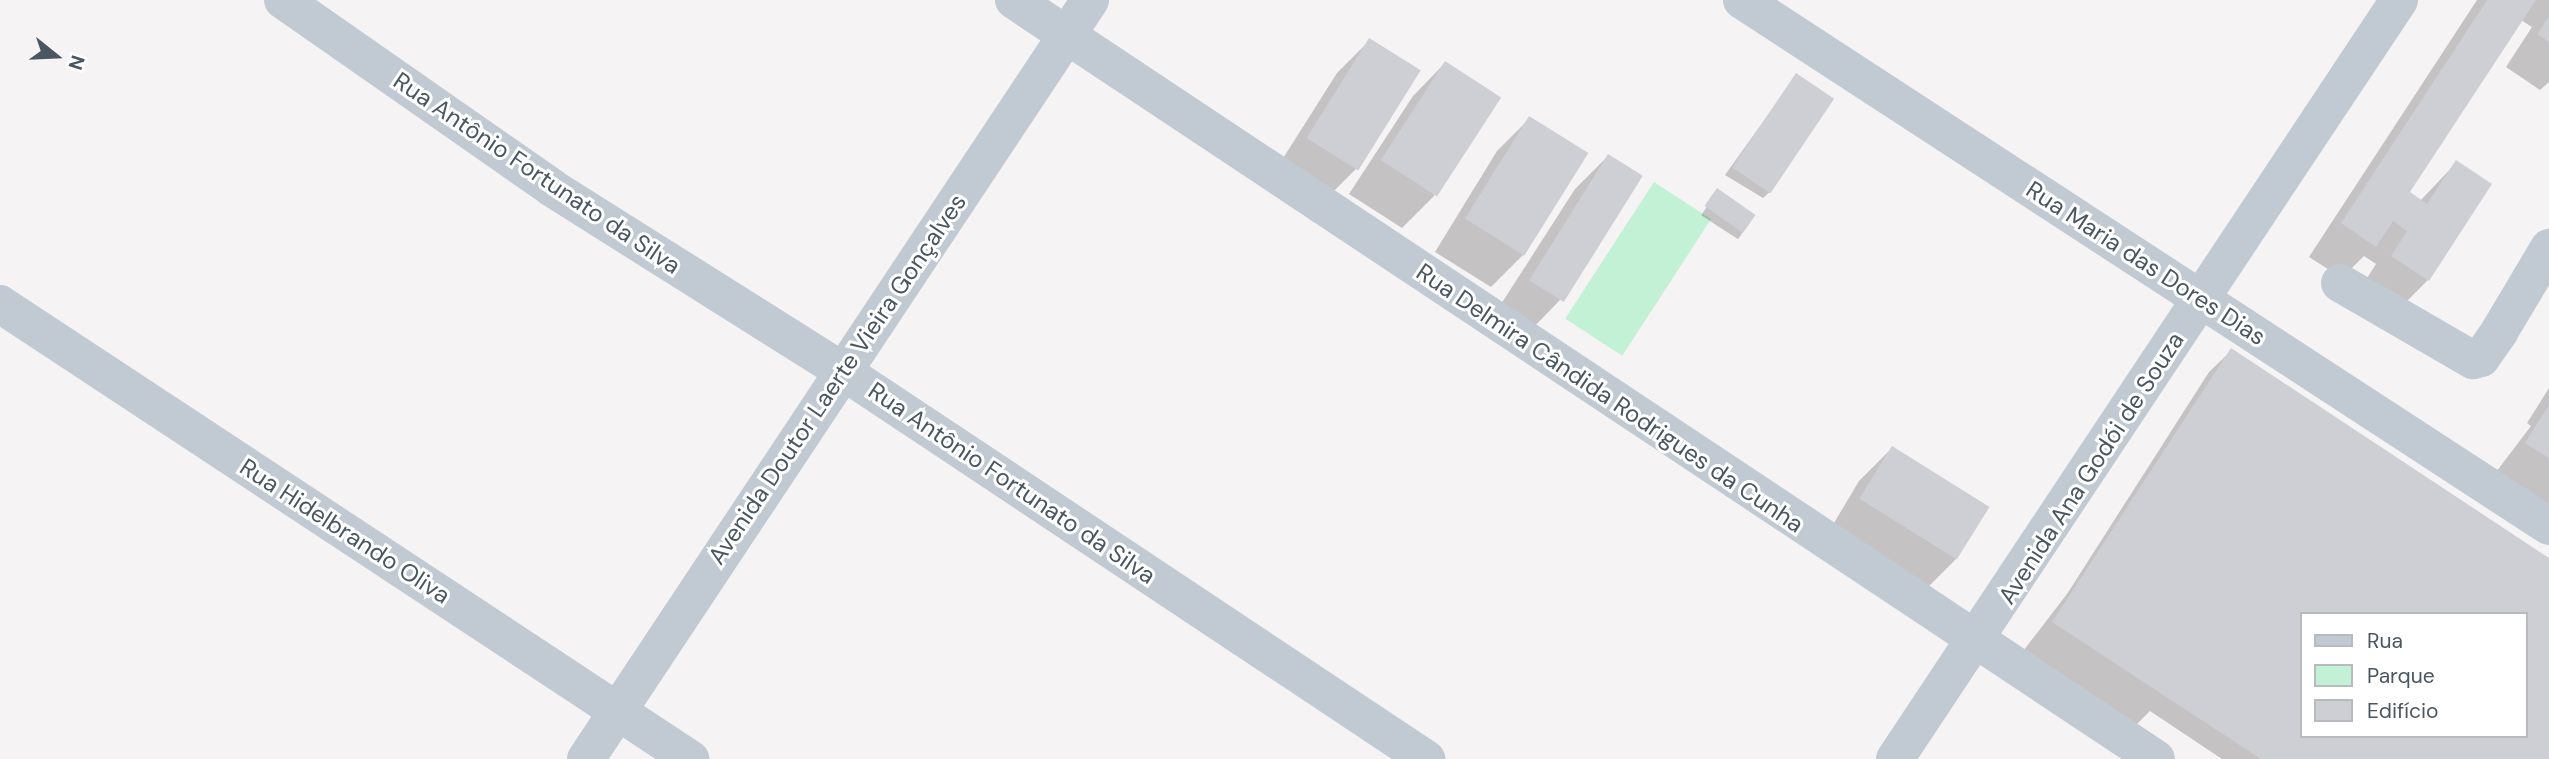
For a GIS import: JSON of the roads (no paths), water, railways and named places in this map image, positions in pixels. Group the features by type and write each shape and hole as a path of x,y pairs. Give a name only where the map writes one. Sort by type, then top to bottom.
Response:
{"street":[{"name":"Rua Antônio Fortunato da Silva","path":"283,0 552,188 841,370 1426,759"},
{"name":"Rua Delmira Cândida Rodrigues da Cunha","path":"1014,0 1068,33 1976,643 2156,759"},
{"name":"Avenida Doutor Laerte Vieira Gonçalves","path":"586,759 841,370 1090,0"},
{"name":"Rua Maria das Dores Dias","path":"1742,0 2549,527"},
{"name":"Avenida Ana Godói de Souza","path":"1895,759 1976,643 2399,0"},
{"path":"2340,283 2473,360 2481,358 2544,265"},
{"name":"Rua Hidelbrando Oliva","path":"0,304 690,759"}]}
